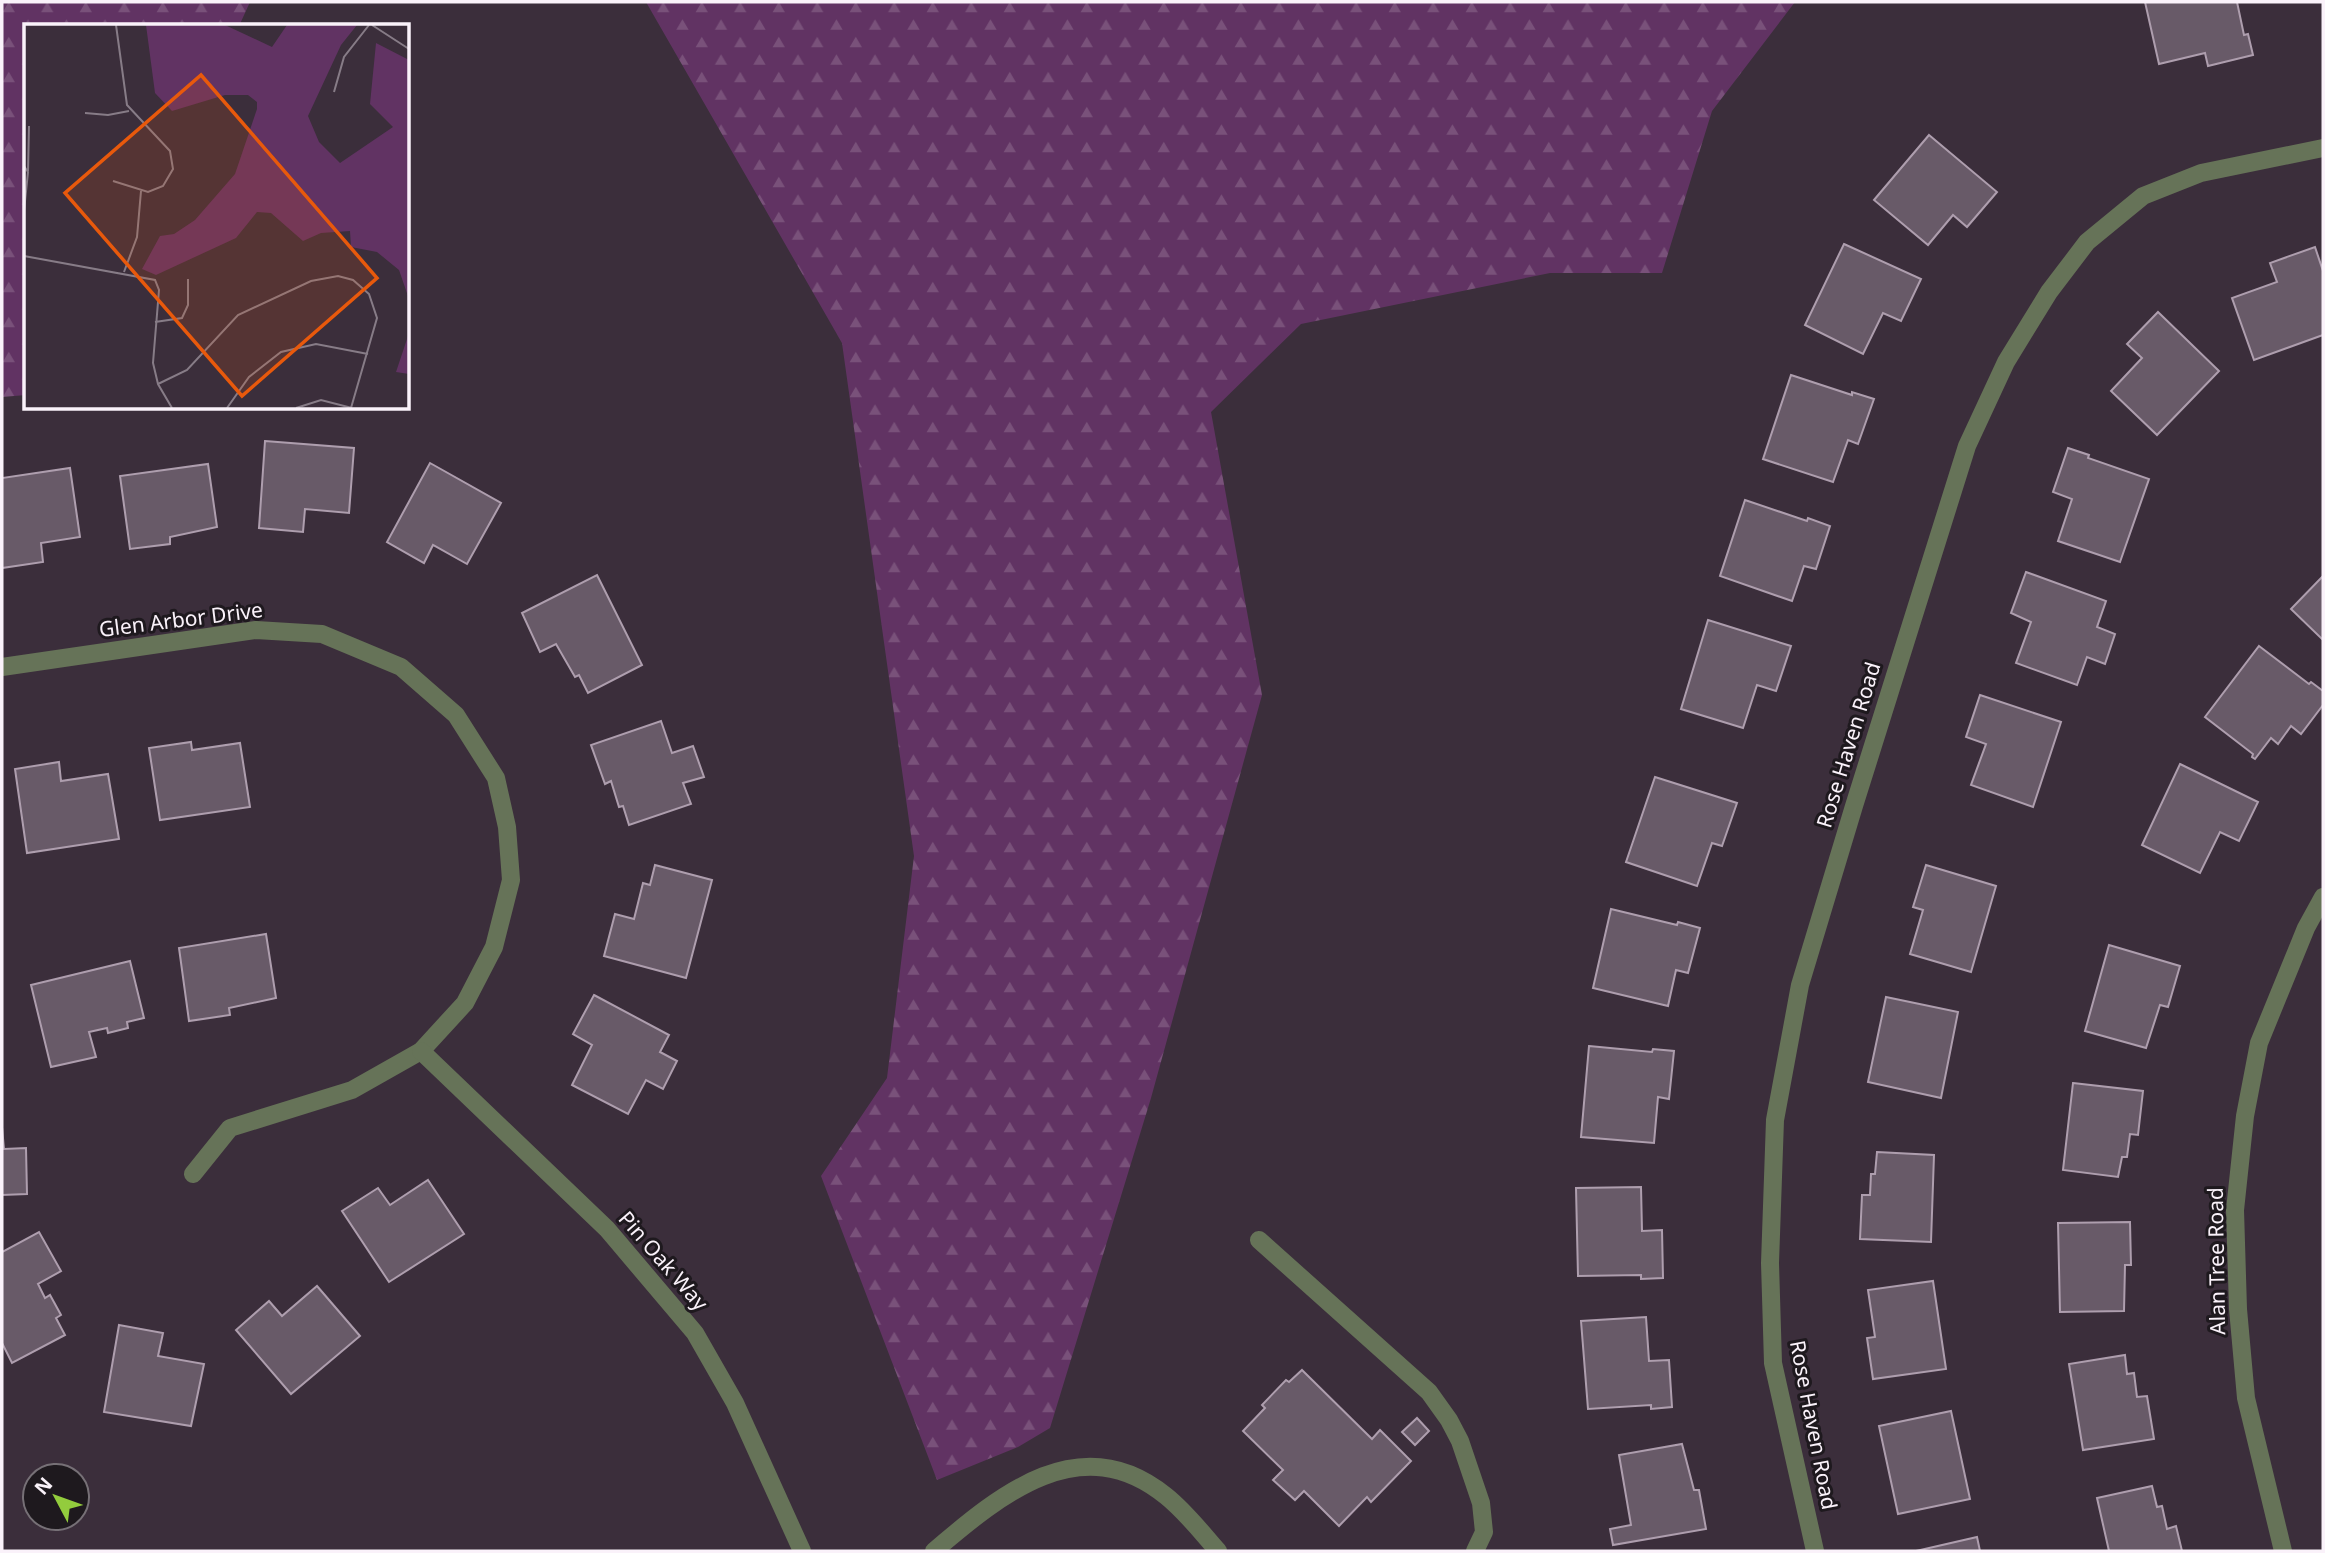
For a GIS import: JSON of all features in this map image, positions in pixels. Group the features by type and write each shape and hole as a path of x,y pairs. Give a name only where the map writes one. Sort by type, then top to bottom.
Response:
{"street":[{"name":"Rose Haven Road","path":"1815,1551 1773,1363 1770,1263 1775,1120 1800,985 1861,780 1967,446 2006,362 2049,292 2087,242 2143,196 2178,182 2202,173 2323,148"},
{"name":"Glen Arbor Drive","path":"2,667 256,630 322,634 401,667 456,715 496,778 507,827 511,880 494,947 465,1003 421,1051 352,1090 230,1128 193,1174"},
{"name":"Alan Tree Road","path":"2283,1551 2246,1398 2238,1309 2235,1210 2245,1116 2259,1044 2306,928 2323,897"},
{"name":"Pin Oak Way","path":"421,1051 607,1229 695,1333 735,1403 802,1551"},
{"path":"1259,1240 1429,1392 1449,1420 1460,1441 1481,1503 1484,1532 1475,1551"},
{"path":"934,1551 995,1503 1028,1483 1079,1465 1104,1466 1127,1473 1167,1496 1218,1551"}],"green space":[{"path":"2,2 250,2 240,24 24,24 24,395 2,397"},
{"path":"646,2 1795,2 1712,111 1662,273 1550,273 1301,324 1211,412 1262,695 1151,1098 1050,1428 1018,1447 937,1480 821,1176 887,1078 914,856 842,343"}],"building":[{"path":"2145,2 2237,2 2244,35 2248,34 2253,55 2208,66 2205,53 2159,64"},
{"path":"1929,135 1997,192 1967,227 1953,215 1928,245 1874,200"},
{"path":"1844,244 1921,279 1901,321 1883,313 1863,354 1805,325"},
{"path":"2315,247 2323,271 2323,335 2254,360 2232,298 2277,282 2270,263"},
{"path":"2158,312 2219,371 2157,435 2111,391 2142,358 2127,344"},
{"path":"1791,375 1852,395 1852,392 1874,399 1858,444 1848,440 1833,482 1763,459"},
{"path":"265,441 354,448 349,513 305,509 303,532 259,528"},
{"path":"2068,448 2089,455 2088,458 2149,479 2120,562 2058,541 2072,499 2053,492"},
{"path":"430,463 501,503 467,564 433,545 424,563 387,542"},
{"path":"208,464 217,527 170,537 170,544 130,549 120,476"},
{"path":"70,468 80,537 41,543 43,562 2,568 2,478"},
{"path":"1745,500 1830,526 1816,569 1804,566 1792,601 1720,576"},
{"path":"2026,572 2106,601 2097,627 2115,634 2105,664 2087,657 2077,685 2016,663 2031,622 2011,613"},
{"path":"597,575 642,665 588,693 579,675 575,677 556,644 540,652 522,613"},
{"path":"2323,576 2323,640 2291,609"},
{"path":"1708,620 1791,646 1776,691 1757,685 1743,728 1681,709"},
{"path":"2259,646 2309,684 2311,682 2323,691 2323,705 2301,734 2291,726 2278,744 2271,738 2255,759 2253,754 2205,717"},
{"path":"1980,695 2061,722 2033,807 1971,785 1986,744 1966,737"},
{"path":"661,721 672,753 693,746 704,777 683,783 691,804 629,825 623,806 619,807 611,781 605,784 591,745"},
{"path":"191,742 192,750 240,743 250,807 160,820 149,748"},
{"path":"59,762 61,781 108,774 119,839 27,853 15,769"},
{"path":"2180,764 2258,802 2239,841 2220,832 2200,873 2142,845"},
{"path":"1655,777 1737,803 1722,846 1712,843 1697,886 1626,862"},
{"path":"655,865 712,880 686,978 604,956 615,914 634,919 643,883 650,885"},
{"path":"1926,865 1996,886 1971,972 1910,954 1923,910 1913,907"},
{"path":"1611,909 1700,928 1688,973 1676,970 1668,1006 1593,988"},
{"path":"266,934 276,998 229,1008 230,1015 189,1021 179,948"},
{"path":"2109,945 2180,966 2168,1007 2160,1005 2146,1048 2085,1031"},
{"path":"130,961 144,1018 127,1022 128,1028 108,1033 107,1028 89,1032 96,1057 51,1067 31,985"},
{"path":"594,995 669,1035 660,1052 677,1061 663,1089 646,1080 628,1114 572,1085 592,1045 573,1034"},
{"path":"1886,997 1958,1012 1941,1098 1868,1082"},
{"path":"1589,1046 1652,1052 1653,1049 1674,1051 1669,1099 1658,1097 1654,1143 1581,1137"},
{"path":"2073,1083 2143,1091 2138,1135 2130,1134 2127,1157 2122,1157 2118,1177 2063,1170"},
{"path":"2,1127 4,1149 26,1148 27,1194 2,1195"},
{"path":"1877,1152 1934,1155 1931,1242 1860,1239 1862,1195 1870,1195 1871,1174 1875,1174"},
{"path":"428,1180 464,1234 389,1282 342,1211 378,1188 390,1205"},
{"path":"1641,1187 1642,1231 1662,1230 1663,1278 1641,1279 1641,1275 1578,1276 1576,1188"},
{"path":"2130,1222 2131,1265 2125,1265 2124,1311 2060,1312 2058,1223"},
{"path":"39,1232 61,1271 38,1284 45,1298 50,1295 61,1315 56,1318 65,1335 12,1363 2,1343 2,1252"},
{"path":"1933,1281 1946,1369 1873,1379 1867,1338 1875,1337 1868,1290"},
{"path":"317,1286 360,1336 291,1394 236,1330 269,1301 282,1316"},
{"path":"1646,1317 1649,1361 1669,1360 1672,1407 1651,1409 1651,1405 1588,1409 1581,1321"},
{"path":"119,1325 163,1333 158,1356 204,1364 191,1426 104,1412"},
{"path":"2125,1355 2127,1374 2134,1373 2137,1397 2147,1396 2154,1439 2083,1450 2069,1364"},
{"path":"1302,1370 1372,1439 1380,1430 1411,1461 1371,1502 1367,1497 1339,1526 1304,1491 1295,1500 1273,1480 1283,1470 1243,1431 1265,1408 1262,1405 1286,1380 1289,1382"},
{"path":"1951,1411 1970,1499 1898,1514 1879,1426"},
{"path":"1417,1418 1429,1431 1415,1445 1402,1432"},
{"path":"1682,1444 1694,1490 1699,1490 1706,1529 1613,1545 1610,1529 1631,1525 1619,1455"},
{"path":"2152,1486 2157,1507 2162,1506 2167,1529 2176,1526 2182,1551 2109,1551 2097,1498"},
{"path":"1977,1537 1980,1551 1916,1551"}]}
